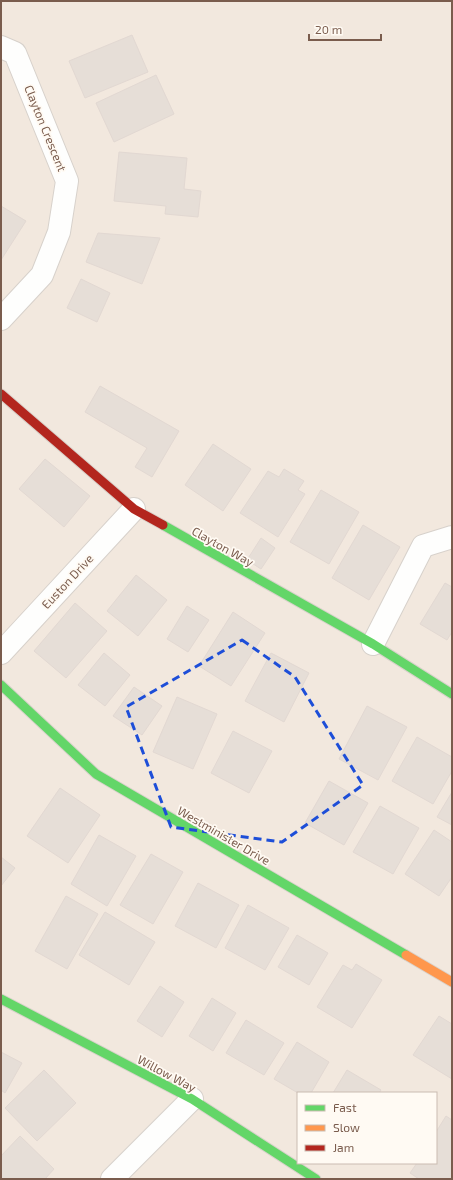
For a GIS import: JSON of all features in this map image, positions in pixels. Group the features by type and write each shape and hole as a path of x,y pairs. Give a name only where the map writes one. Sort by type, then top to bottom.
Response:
{"street":[{"name":"Clayton Crescent","path":"1,47 15,53 67,181 59,232 42,275 1,319"},
{"name":"Clayton Way","path":"1,394 134,509 373,644 452,694"},
{"name":"Euston Drive","path":"1,653 134,509"},
{"path":"373,644 423,546 452,537"},
{"name":"Westminister Drive","path":"1,685 96,774 452,982"},
{"name":"Willow Way","path":"1,999 192,1100 316,1179"},
{"path":"112,1179 192,1100"}],"highlighted area":[{"path":"242,640 295,677 363,785 282,842 171,827 126,707"}],"shaded area":[{"path":"1,1 452,1 452,1179 1,1179"}],"building":[{"path":"132,35 148,72 85,98 69,61"},
{"path":"156,75 174,114 114,142 96,103"},
{"path":"119,152 187,158 184,189 201,191 198,217 165,214 166,206 114,201"},
{"path":"1,206 26,221 1,260"},
{"path":"98,233 160,238 142,284 86,262"},
{"path":"81,279 110,293 97,322 67,308"},
{"path":"100,386 179,431 152,477 135,467 147,448 85,412"},
{"path":"213,444 251,469 223,511 185,485"},
{"path":"45,459 90,496 64,527 19,489"},
{"path":"284,469 304,481 298,490 305,494 278,537 240,513 268,471 279,477"},
{"path":"321,490 359,512 329,564 290,542"},
{"path":"363,525 400,547 369,600 332,578"},
{"path":"261,538 275,548 261,569 247,560"},
{"path":"136,575 167,600 138,636 107,611"},
{"path":"445,583 452,587 452,632 447,640 420,624"},
{"path":"75,603 107,631 66,678 34,651"},
{"path":"187,606 209,620 188,652 167,639"},
{"path":"233,612 265,633 231,686 199,666"},
{"path":"104,653 130,675 105,706 78,685"},
{"path":"271,653 309,673 284,722 245,701"},
{"path":"134,687 162,706 142,735 113,716"},
{"path":"177,697 217,714 193,769 153,752"},
{"path":"367,706 407,727 378,780 339,759"},
{"path":"233,731 272,751 249,793 211,773"},
{"path":"417,737 452,757 452,771 433,804 392,781"},
{"path":"329,781 368,803 344,845 305,823"},
{"path":"60,788 100,815 68,863 27,836"},
{"path":"452,792 452,825 437,817"},
{"path":"380,806 419,828 393,874 353,852"},
{"path":"434,830 452,842 452,877 439,896 405,874"},
{"path":"99,835 136,856 107,906 71,884"},
{"path":"151,854 183,872 153,924 120,905"},
{"path":"1,857 15,868 1,886"},
{"path":"198,883 239,905 216,948 175,926"},
{"path":"66,896 98,914 67,969 35,951"},
{"path":"248,905 289,928 265,970 225,948"},
{"path":"105,912 155,942 129,985 79,955"},
{"path":"297,935 328,953 309,985 278,967"},
{"path":"356,964 382,980 352,1028 317,1007 343,965 352,970"},
{"path":"160,986 184,1002 162,1037 137,1021"},
{"path":"212,998 236,1013 213,1051 189,1036"},
{"path":"439,1016 452,1024 452,1079 413,1055"},
{"path":"246,1020 284,1043 264,1075 226,1053"},
{"path":"297,1042 329,1062 312,1092 297,1092 274,1079"},
{"path":"1,1052 22,1063 5,1093 1,1090"},
{"path":"44,1070 76,1103 37,1141 5,1108"},
{"path":"347,1070 381,1090 380,1092 334,1092"},
{"path":"446,1116 452,1120 452,1179 419,1179 410,1173 416,1164 437,1164 437,1130"},
{"path":"20,1136 54,1169 45,1179 1,1179 1,1156"}],"traffic: fast":[{"path":"163,525 373,644 452,694"},
{"path":"1,685 96,774 406,955"},
{"path":"1,999 192,1099 316,1179"}],"traffic: slow":[{"path":"406,955 452,982"}],"traffic: jam":[{"path":"1,394 134,509 163,525"}]}
